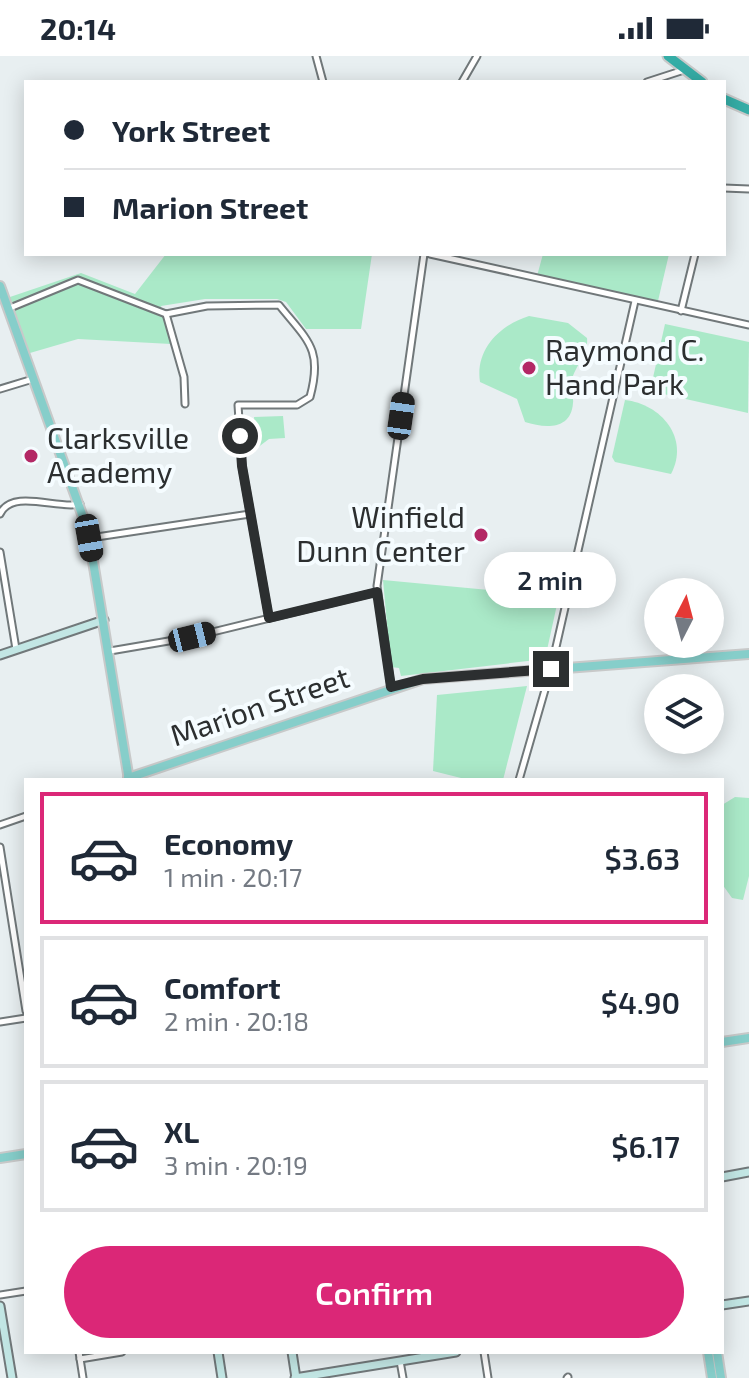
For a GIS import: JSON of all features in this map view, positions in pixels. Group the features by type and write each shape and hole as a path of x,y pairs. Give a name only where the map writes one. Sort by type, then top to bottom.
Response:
{"highway":[{"path":"668,56 699,80"},
{"path":"726,100 749,110"}],"main road":[{"path":"0,286 80,504 89,538 110,651 127,778"},
{"name":"Marion Street","path":"130,778 391,687 423,679 749,654"},
{"path":"724,1042 749,1038"},
{"path":"0,1158 24,1154"},
{"path":"708,1354 712,1378"},
{"path":"717,1354 721,1378"}],"street":[{"path":"316,56 322,80"},
{"path":"463,80 477,56"},
{"path":"654,80 686,70"},
{"path":"726,188 749,189"},
{"path":"391,687 377,592 424,256"},
{"path":"439,256 749,325"},
{"path":"681,311 695,256"},
{"path":"10,308 78,280 166,314 207,306 279,305 310,345 318,367 310,397 297,405 238,405 242,466 269,618"},
{"path":"520,778 551,669 635,301"},
{"path":"166,314 184,377 185,404"},
{"path":"0,389 34,379"},
{"path":"0,514 9,505 33,501 68,507 80,504"},
{"path":"89,538 251,514"},
{"path":"0,552 16,649"},
{"path":"110,651 192,637 377,592"},
{"path":"0,655 104,620"},
{"path":"0,825 24,817"},
{"path":"0,847 4,895 24,1000"},
{"path":"0,1022 24,1018"},
{"path":"724,1177 749,1172"},
{"path":"0,1295 24,1291"},
{"path":"724,1305 749,1301"},
{"path":"0,1306 12,1378"},
{"path":"83,1378 80,1356 101,1354"},
{"path":"218,1354 222,1378"},
{"path":"292,1354 296,1378 440,1354"},
{"path":"484,1354 488,1378"},
{"path":"400,1361 403,1378"}],"green space":[{"path":"164,256 372,256 361,329 306,329 286,302 277,299 205,299 161,306 171,344 78,339 23,355 4,299 81,273 135,294"},
{"path":"542,256 669,256 658,301 537,276"},
{"name":"Raymond C. Hand Park","path":"529,316 568,323 587,338 586,350 571,384 571,412 567,419 555,425 540,426 525,422 517,399 480,382 481,359 492,340 508,325"},
{"path":"665,324 749,342 748,413 650,391"},
{"path":"625,400 650,408 669,425 677,448 671,474 615,462 612,457"},
{"path":"283,416 285,438 269,439 257,448 254,417"},
{"path":"383,580 554,596 558,600 545,659 401,676 399,668 391,667"},
{"path":"527,686 504,778 461,778 433,771 437,695"},
{"path":"735,797 749,798 749,876 743,900 732,898 724,887 724,804"}],"place":[{"name":"Raymond C. Hand Park","path":"529,368"},
{"name":"Clarksville Academy","path":"31,456"},
{"name":"Winfield Dunn Center","path":"481,535"}],"route":[{"path":"240,436 242,466 269,618 377,592 391,687 423,679 551,669"}]}
